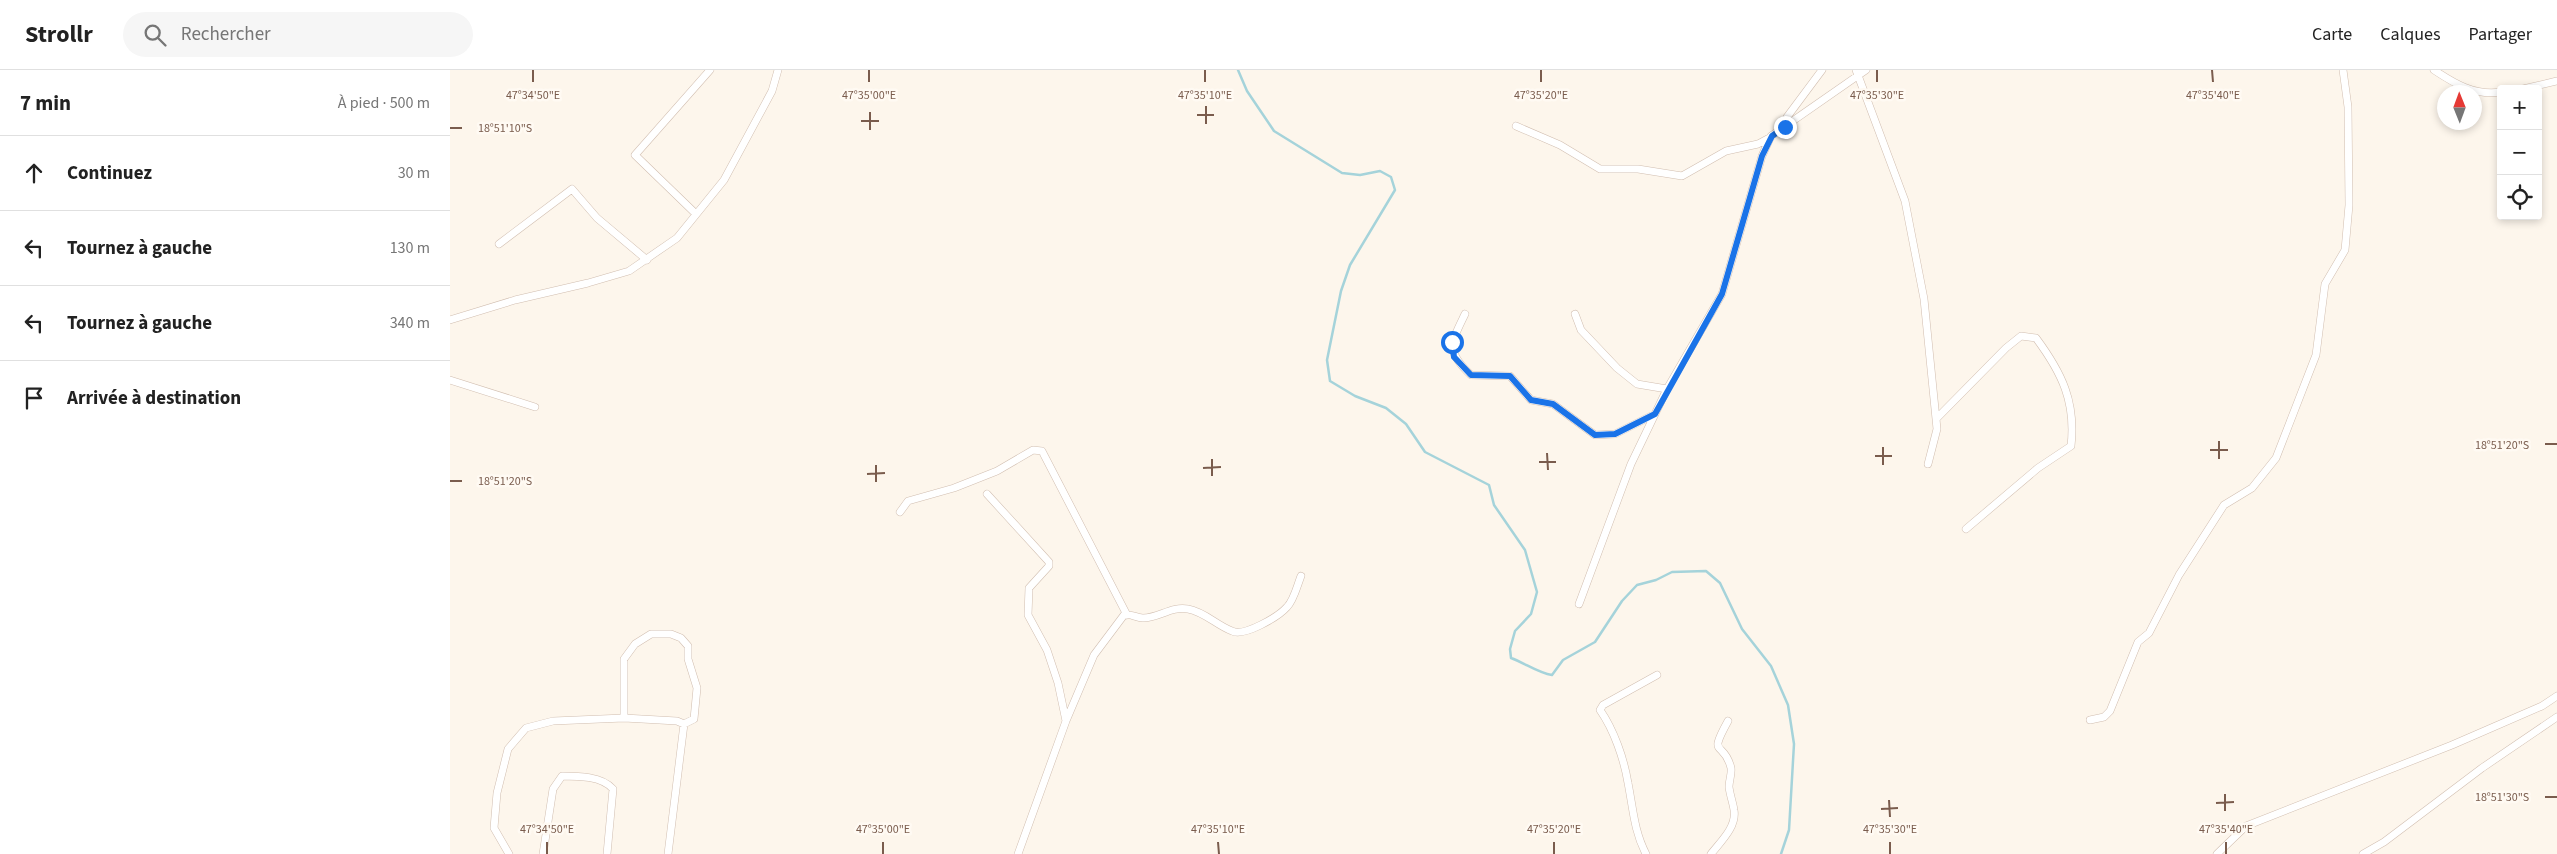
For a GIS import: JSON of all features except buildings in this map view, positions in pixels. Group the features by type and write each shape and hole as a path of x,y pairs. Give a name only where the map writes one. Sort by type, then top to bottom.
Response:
{"street":[{"path":"696,214 635,155 710,70"},
{"path":"450,320 515,300 588,283 629,271 677,238 724,180 772,91 778,70"},
{"path":"1785,127 1787,117 1822,70"},
{"path":"1516,126 1560,145 1600,169 1638,169 1682,176 1726,151 1758,144 1772,136 1857,73 1866,70"},
{"path":"2090,720 2104,717 2110,711 2138,642 2149,633 2179,576 2224,505 2252,488 2276,458 2316,355 2325,284 2345,250 2349,205 2348,107 2343,70"},
{"path":"2434,70 2467,89 2485,94 2497,92"},
{"path":"1857,73 1905,201 1924,299 1937,429 1928,464"},
{"path":"2540,85 2557,81"},
{"path":"1579,604 1631,464 1667,389 1722,294 1762,156 1772,136"},
{"path":"499,244 572,189 597,218 647,260"},
{"path":"1465,314 1452,342 1454,357 1471,375 1510,376 1531,400 1553,404 1595,435 1615,434 1655,414"},
{"path":"1575,314 1581,330 1616,368 1637,384 1667,389"},
{"path":"1936,418 2006,348 2021,336 2036,338 2056,365 2066,393 2074,423 2071,446 2038,468 1966,529"},
{"path":"450,380 535,407"},
{"path":"900,512 908,501 954,488 997,471 1033,450 1042,451 1127,615"},
{"path":"987,494 1049,562 1049,566 1029,588 1028,615 1047,650 1058,683 1066,721"},
{"path":"1127,615 1144,618 1174,608 1188,609 1206,614 1234,632 1241,632 1275,617 1288,606 1301,576"},
{"path":"1018,854 1066,721 1094,655 1127,615"},
{"path":"509,854 494,828 497,793 508,748 526,728 553,721 624,718 677,721 684,724 694,719 697,688 688,659 688,646 681,638 671,634 651,634 635,644 624,659 624,718"},
{"path":"1646,854 1640,842 1632,814 1628,782 1619,752 1608,720 1600,710 1603,705 1657,675"},
{"path":"2217,854 2246,826 2452,745 2542,706 2557,696"},
{"path":"2363,854 2384,842 2482,768 2557,716"},
{"path":"1711,854 1733,823 1734,812 1729,789 1732,768 1718,748 1717,740 1728,721"},
{"path":"668,854 684,724"},
{"path":"543,854 553,789 562,776 600,780 609,784 613,790 607,854"}],"waterway":[{"path":"1238,70 1247,91 1274,131 1342,173 1360,175 1380,171 1391,177 1395,190 1350,265 1341,291 1327,360 1330,381 1355,396 1386,408 1406,424 1425,452 1489,485 1494,505 1525,550 1537,592 1531,614 1515,631 1510,649 1511,658 1552,675 1563,660 1595,642 1622,601 1637,585 1656,580 1672,572 1706,571 1720,583 1742,629 1771,666 1788,705 1794,744 1789,830 1781,854"}],"route":[{"path":"1452,342 1454,357 1471,375 1510,376 1518,382 1531,400 1553,404 1595,435 1615,434 1655,414 1667,389 1722,294 1762,156 1772,136 1785,127"}]}
